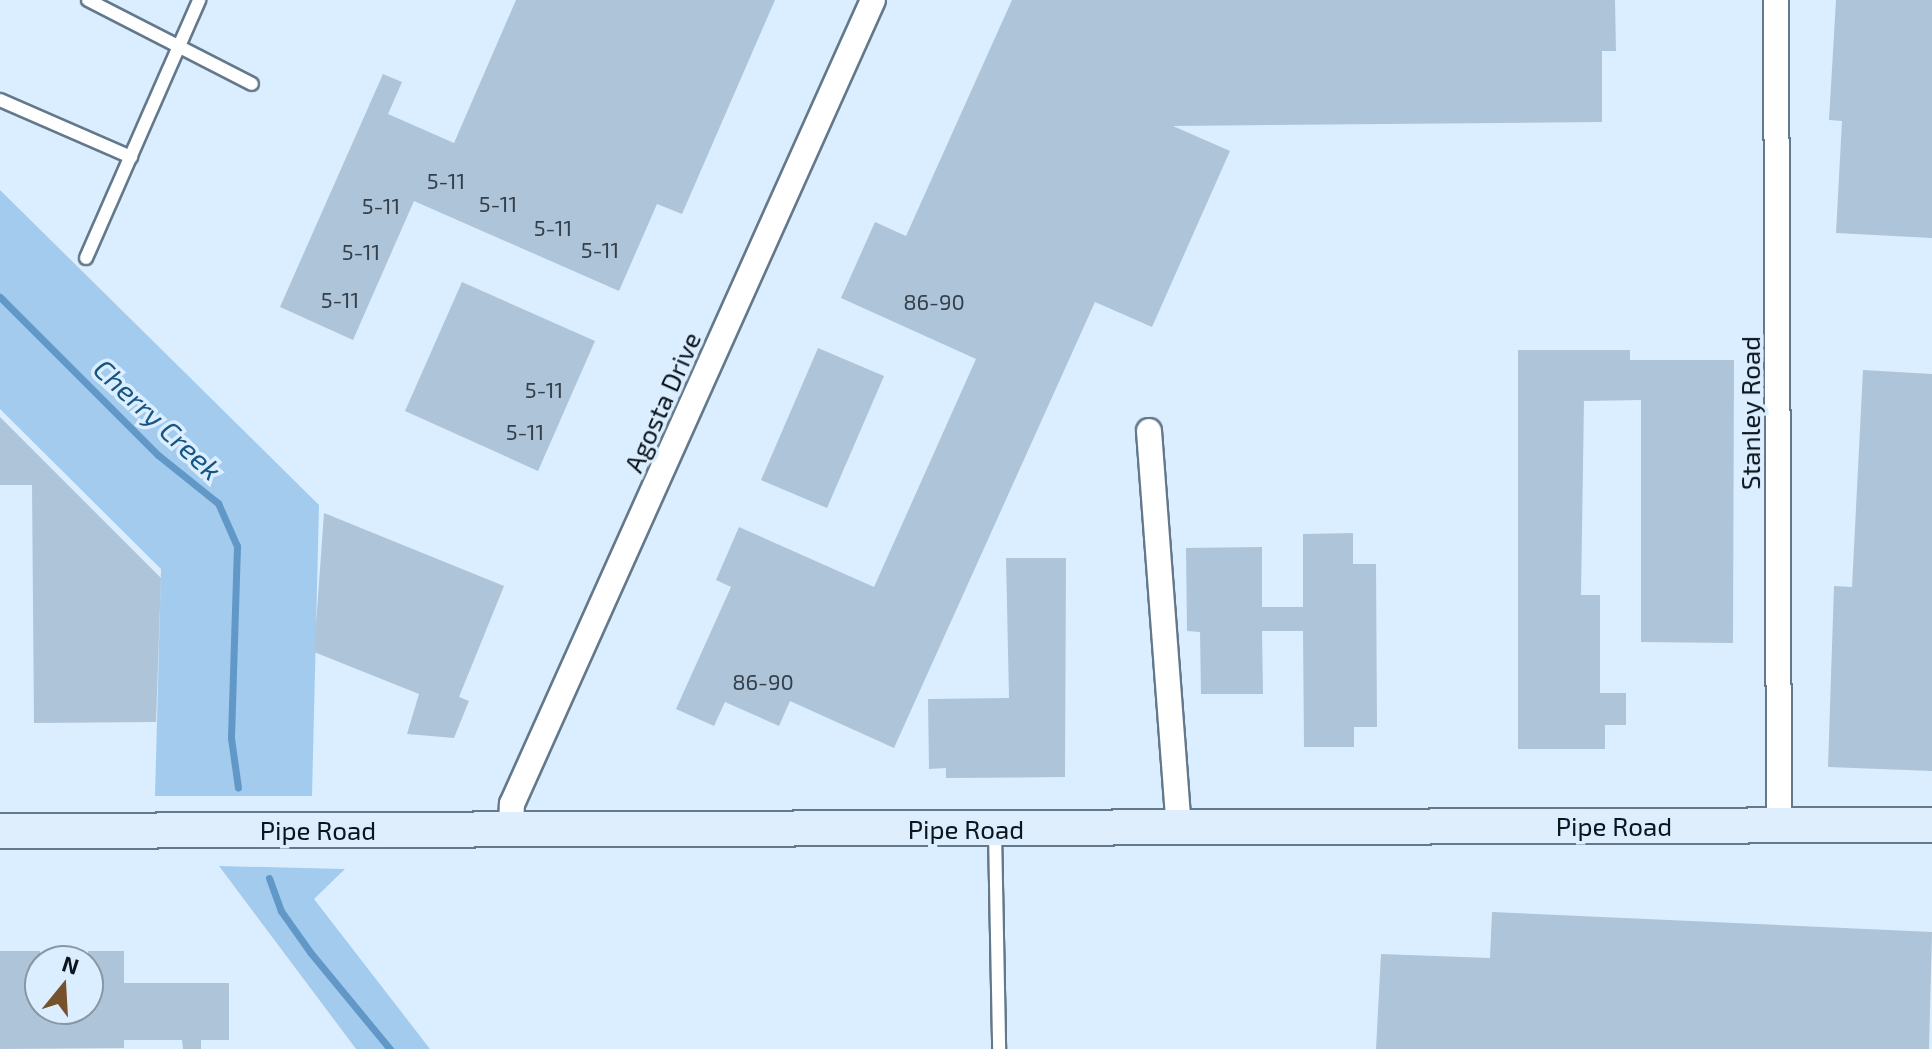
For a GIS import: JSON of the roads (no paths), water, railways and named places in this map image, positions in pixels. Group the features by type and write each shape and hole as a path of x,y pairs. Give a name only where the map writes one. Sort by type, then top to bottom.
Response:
{"street":[{"name":"Agosta Drive","path":"511,829 512,804 873,0"},
{"name":"Stanley Road","path":"1776,0 1779,826"},
{"path":"1149,431 1179,827"},
{"name":"Pipe Road","path":"0,831 1932,825"}],"lane":[{"path":"88,0 178,51 252,84"},
{"path":"86,258 199,0"},
{"path":"0,100 131,157"},
{"path":"995,829 999,1049"}],"waterway":[{"name":"Cherry Creek","path":"0,297 158,455 218,503 237,546 231,738 238,788"},
{"name":"Cherry Creek","path":"269,878 281,911 310,952 390,1049"}]}
